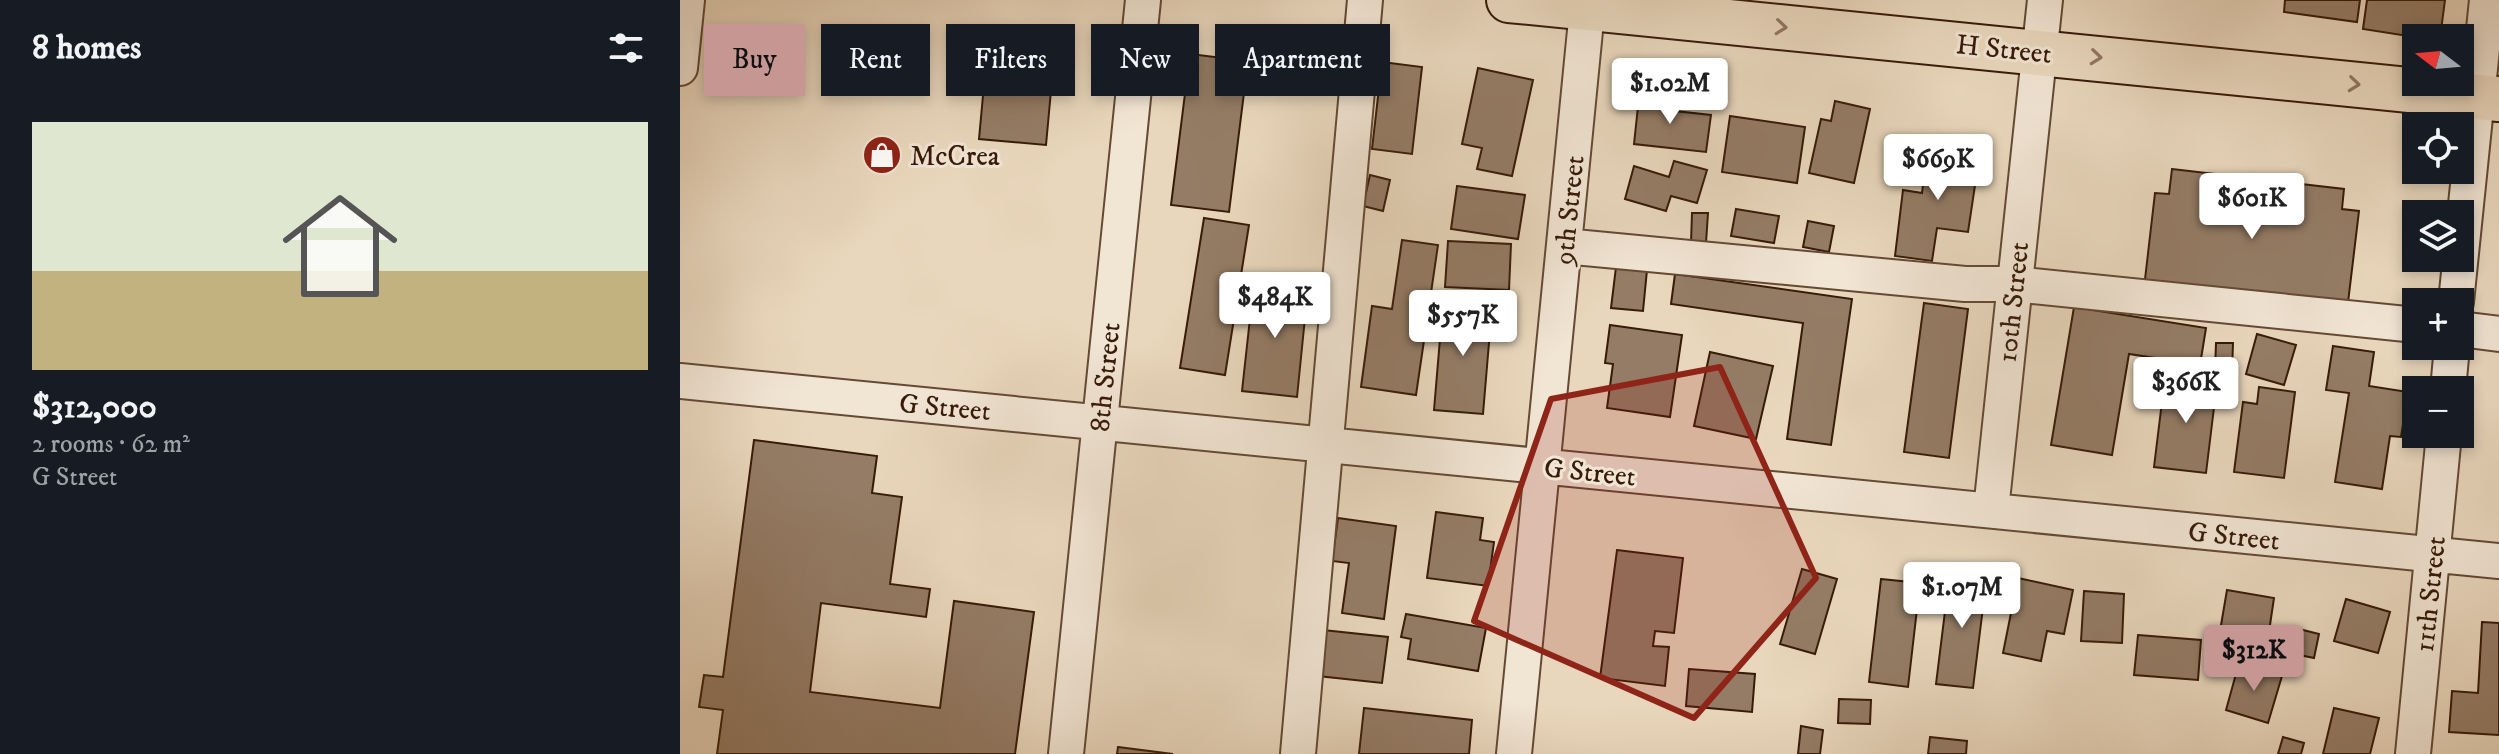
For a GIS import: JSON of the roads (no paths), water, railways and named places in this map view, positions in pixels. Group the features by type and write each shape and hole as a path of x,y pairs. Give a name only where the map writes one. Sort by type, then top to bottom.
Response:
{"main road":[{"name":"H Street","path":"1509,0 1588,4 2488,98"}],"street":[{"path":"680,68 687,0"},
{"name":"8th Street","path":"1066,754 1143,0"},
{"path":"1298,754 1365,0"},
{"name":"10th Street","path":"1991,510 2045,0"},
{"path":"2458,288 2488,98 2487,0"},
{"name":"9th Street","path":"1514,754 1588,4"},
{"path":"1564,246 1965,284 2014,284 2402,324"},
{"path":"2474,331 2499,334"},
{"name":"G Street","path":"680,381 2499,561"},
{"name":"11th Street","path":"2413,754 2443,448"}],"place":[{"name":"McCrea","path":"882,155"}]}
